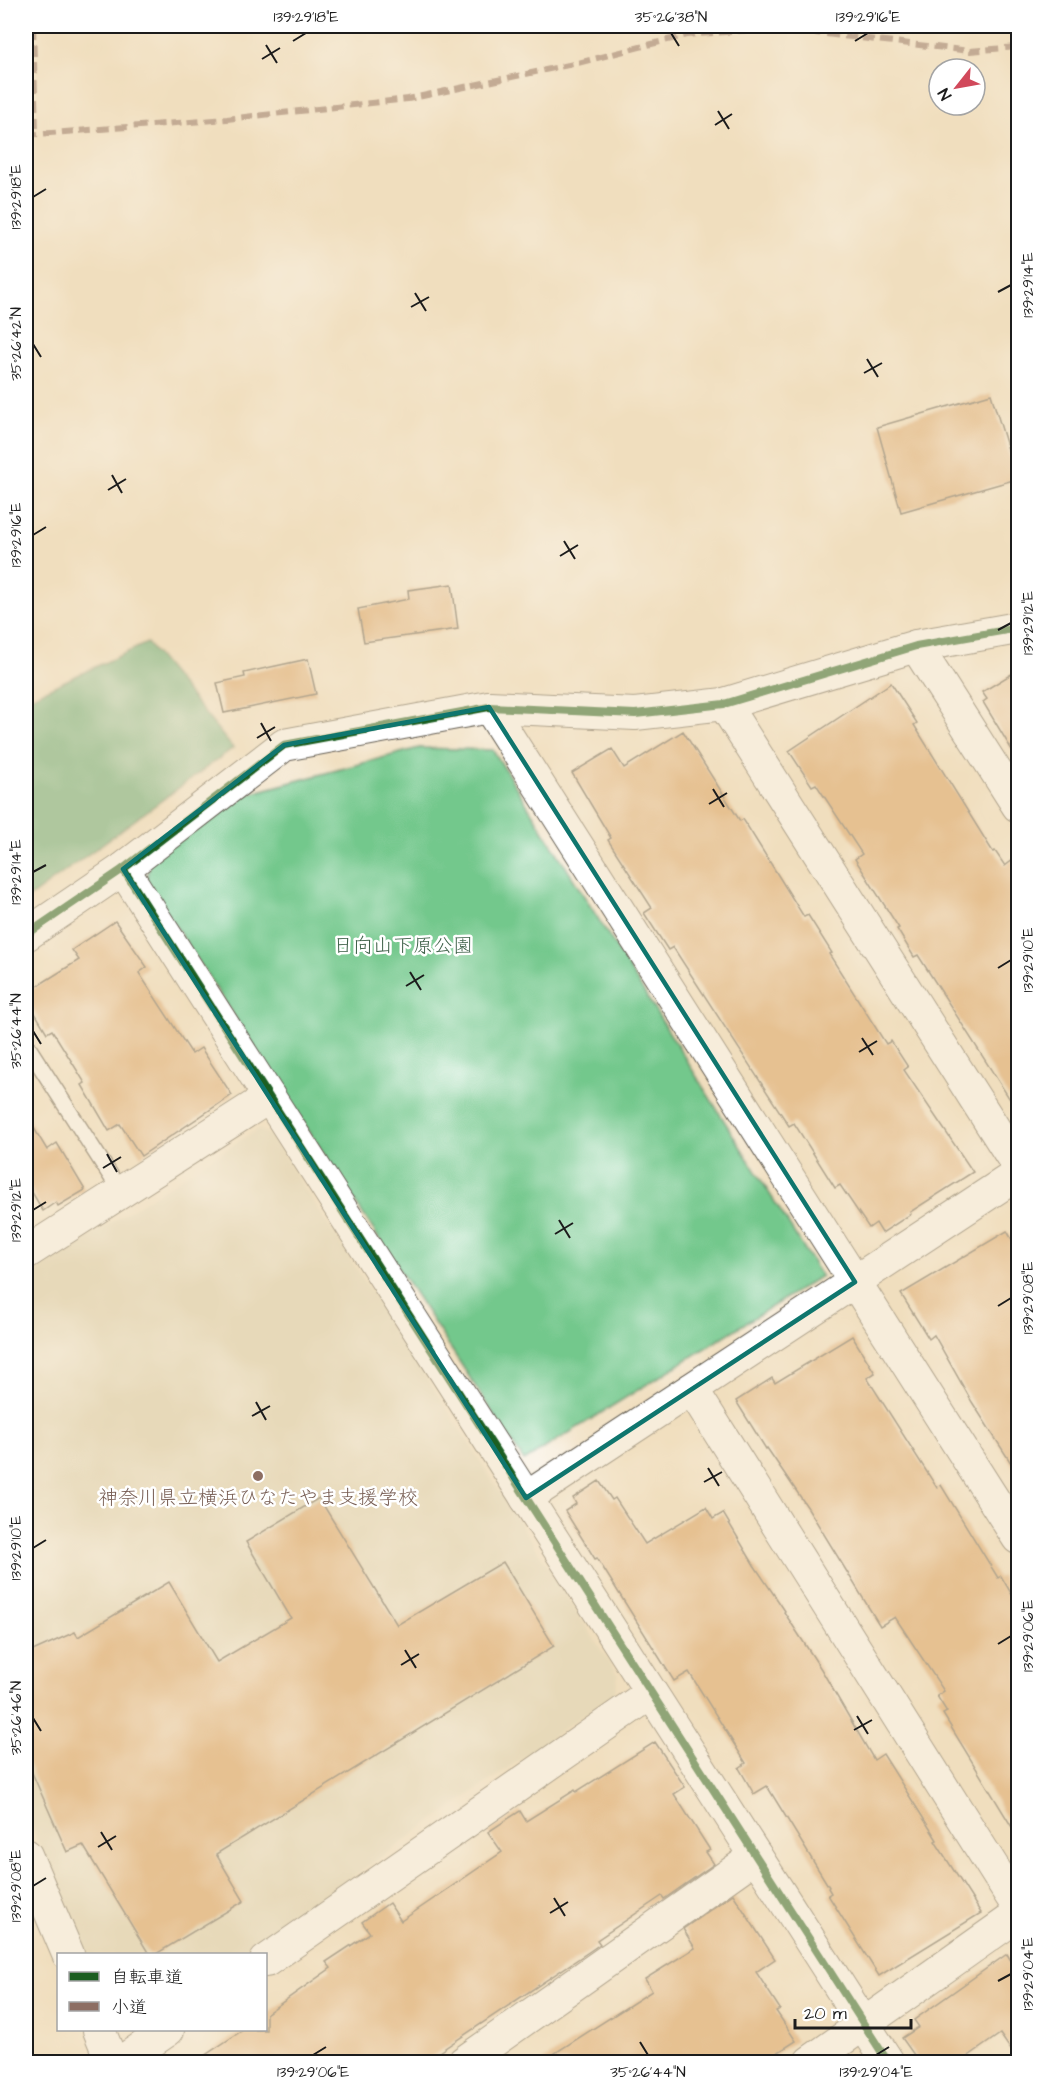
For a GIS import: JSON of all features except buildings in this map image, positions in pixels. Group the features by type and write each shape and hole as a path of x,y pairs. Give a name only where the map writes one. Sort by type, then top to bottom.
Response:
{"street":[{"path":"26,935 123,869 284,745 489,707 635,714 724,704 916,646 1018,628"},
{"path":"916,646 1018,806"},
{"path":"724,704 1018,1166"},
{"path":"489,707 1018,1538"},
{"path":"123,869 888,2062"},
{"path":"26,1253 269,1097"},
{"path":"526,1498 1018,1174"},
{"path":"693,1389 1018,1907"},
{"path":"267,1961 651,1693"},
{"path":"26,1855 68,1953"},
{"path":"464,2062 756,1856"},
{"path":"810,2062 1018,1915"},
{"path":"99,2031 112,2062"},
{"path":"121,2062 167,2031"}],"lane":[{"path":"26,1044 121,1192"}],"highlighted area":[{"path":"489,707 855,1282 526,1498 123,869 284,745"}],"shaded area":[{"name":"神奈川県立横浜ひなたやま支援学校","path":"258,1129 271,1135 618,1676 615,1693 244,1953 85,1953 26,1813 26,1277"}],"green space":[{"path":"147,643 233,748 26,900 26,699"},
{"name":"日向山下原公園","path":"419,748 493,750 821,1276 524,1461 146,881 155,841 218,802"}],"marked path":[{"path":"33,26 36,133"},
{"path":"26,135 227,119 408,99 578,63 687,35 774,28 970,51 1018,47"}],"cycle path":[{"path":"26,935 123,869 284,745 489,707 635,714 724,704 916,646 1018,628"},
{"path":"123,869 888,2062"}],"place":[{"name":"神奈川県立横浜ひなたやま支援学校","path":"258,1476"}]}
